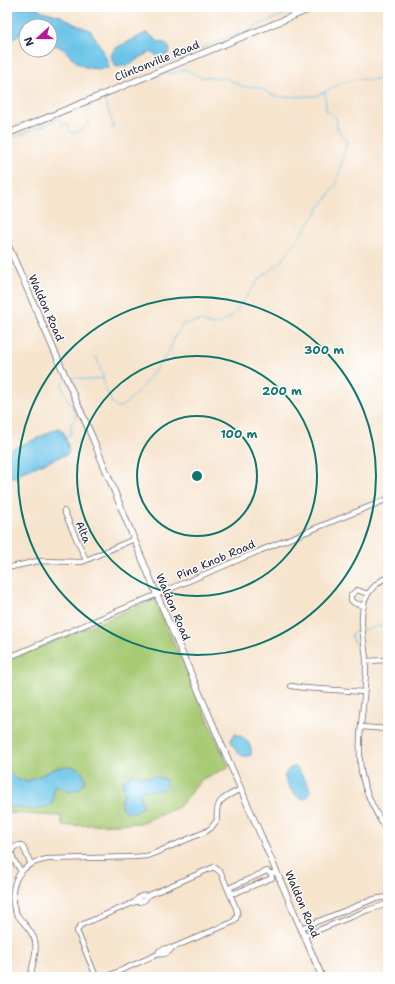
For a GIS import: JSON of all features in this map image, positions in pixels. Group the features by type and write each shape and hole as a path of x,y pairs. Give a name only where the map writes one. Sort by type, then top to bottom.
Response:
{"street":[{"name":"Clintonville Road","path":"7,134 315,7"},
{"name":"Waldon Road","path":"7,243 90,432 157,595 241,789 274,873 301,928 322,977"},
{"name":"Pine Knob Road","path":"7,658 264,549 388,499"},
{"name":"Alta","path":"64,511 86,560"},
{"path":"7,568 38,561 82,562 134,539"},
{"path":"388,577 377,584 368,594 362,617 366,661 360,746 361,770 366,790 388,834"},
{"path":"364,606 351,600 351,595 357,590 368,594"},
{"path":"366,661 388,660"},
{"path":"291,686 312,689 364,692"},
{"path":"361,727 388,729"},
{"path":"31,977 35,954 34,938 32,932 17,914 13,905 12,896 14,884 21,871 37,861 48,859 146,856 206,832 217,820 216,809 220,801 241,789"},
{"path":"21,871 12,854 13,847 21,845 31,864"},
{"path":"98,977 95,974 77,932 81,925 135,902 138,897 144,895 147,896 214,867 221,873 238,914 237,918 233,922 172,948 170,952 158,954 106,977"},
{"path":"267,871 274,873 272,878 235,893 229,892 231,887 267,871"},
{"path":"301,928 374,899 388,897"},
{"path":"304,936 349,917 388,904"},
{"path":"346,910 349,917"}],"green space":[{"path":"154,599 229,767 202,779 179,807 141,823 63,826 60,816 7,813 7,661"}],"water":[{"path":"7,7 36,7 42,11 61,16 74,24 90,30 104,52 109,68 95,69 84,67 58,46 58,18 18,18 18,35 7,43"},
{"path":"146,33 159,42 165,43 170,49 169,53 161,58 151,52 125,66 115,66 111,55 116,48"},
{"path":"58,428 63,431 68,445 68,454 19,473 17,477 10,477 7,475 7,451"},
{"path":"236,734 248,742 251,748 251,755 244,756 238,753 231,740 233,735"},
{"path":"70,766 79,769 84,776 85,782 80,788 70,792 54,785 53,803 45,808 41,807 32,809 7,807 7,770 17,780 28,781 59,767"},
{"path":"292,767 296,767 308,784 310,790 308,797 304,799 300,798 294,793 289,787 284,776"},
{"path":"134,774 149,777 157,776 166,780 166,784 165,787 159,790 140,791 142,807 136,811 129,812 123,809 121,801 124,795 123,782 127,776"}],"waterway":[{"path":"163,57 165,60 171,62 301,7"},
{"path":"108,62 113,61"},
{"path":"7,140 59,119 61,120 62,125 68,124 71,132 76,133 88,124 87,112 90,105 157,76 165,73 173,74 184,69 200,77 226,78 244,87 258,87 275,96 282,97 316,96 346,81 357,79 376,80 388,76"},
{"path":"96,357 109,398 117,408 137,393 168,352 183,324 200,321 213,325 227,320 234,314 259,279 282,261 336,185 347,141 341,135 337,127 336,118 326,110 325,91"},
{"path":"104,100 114,130"},
{"path":"70,379 76,377 87,380 103,379"},
{"path":"65,381 62,383 62,387 76,415 76,418 71,424 71,434 65,437"},
{"path":"364,630 388,624"},
{"path":"355,644 352,634 361,631"}]}
